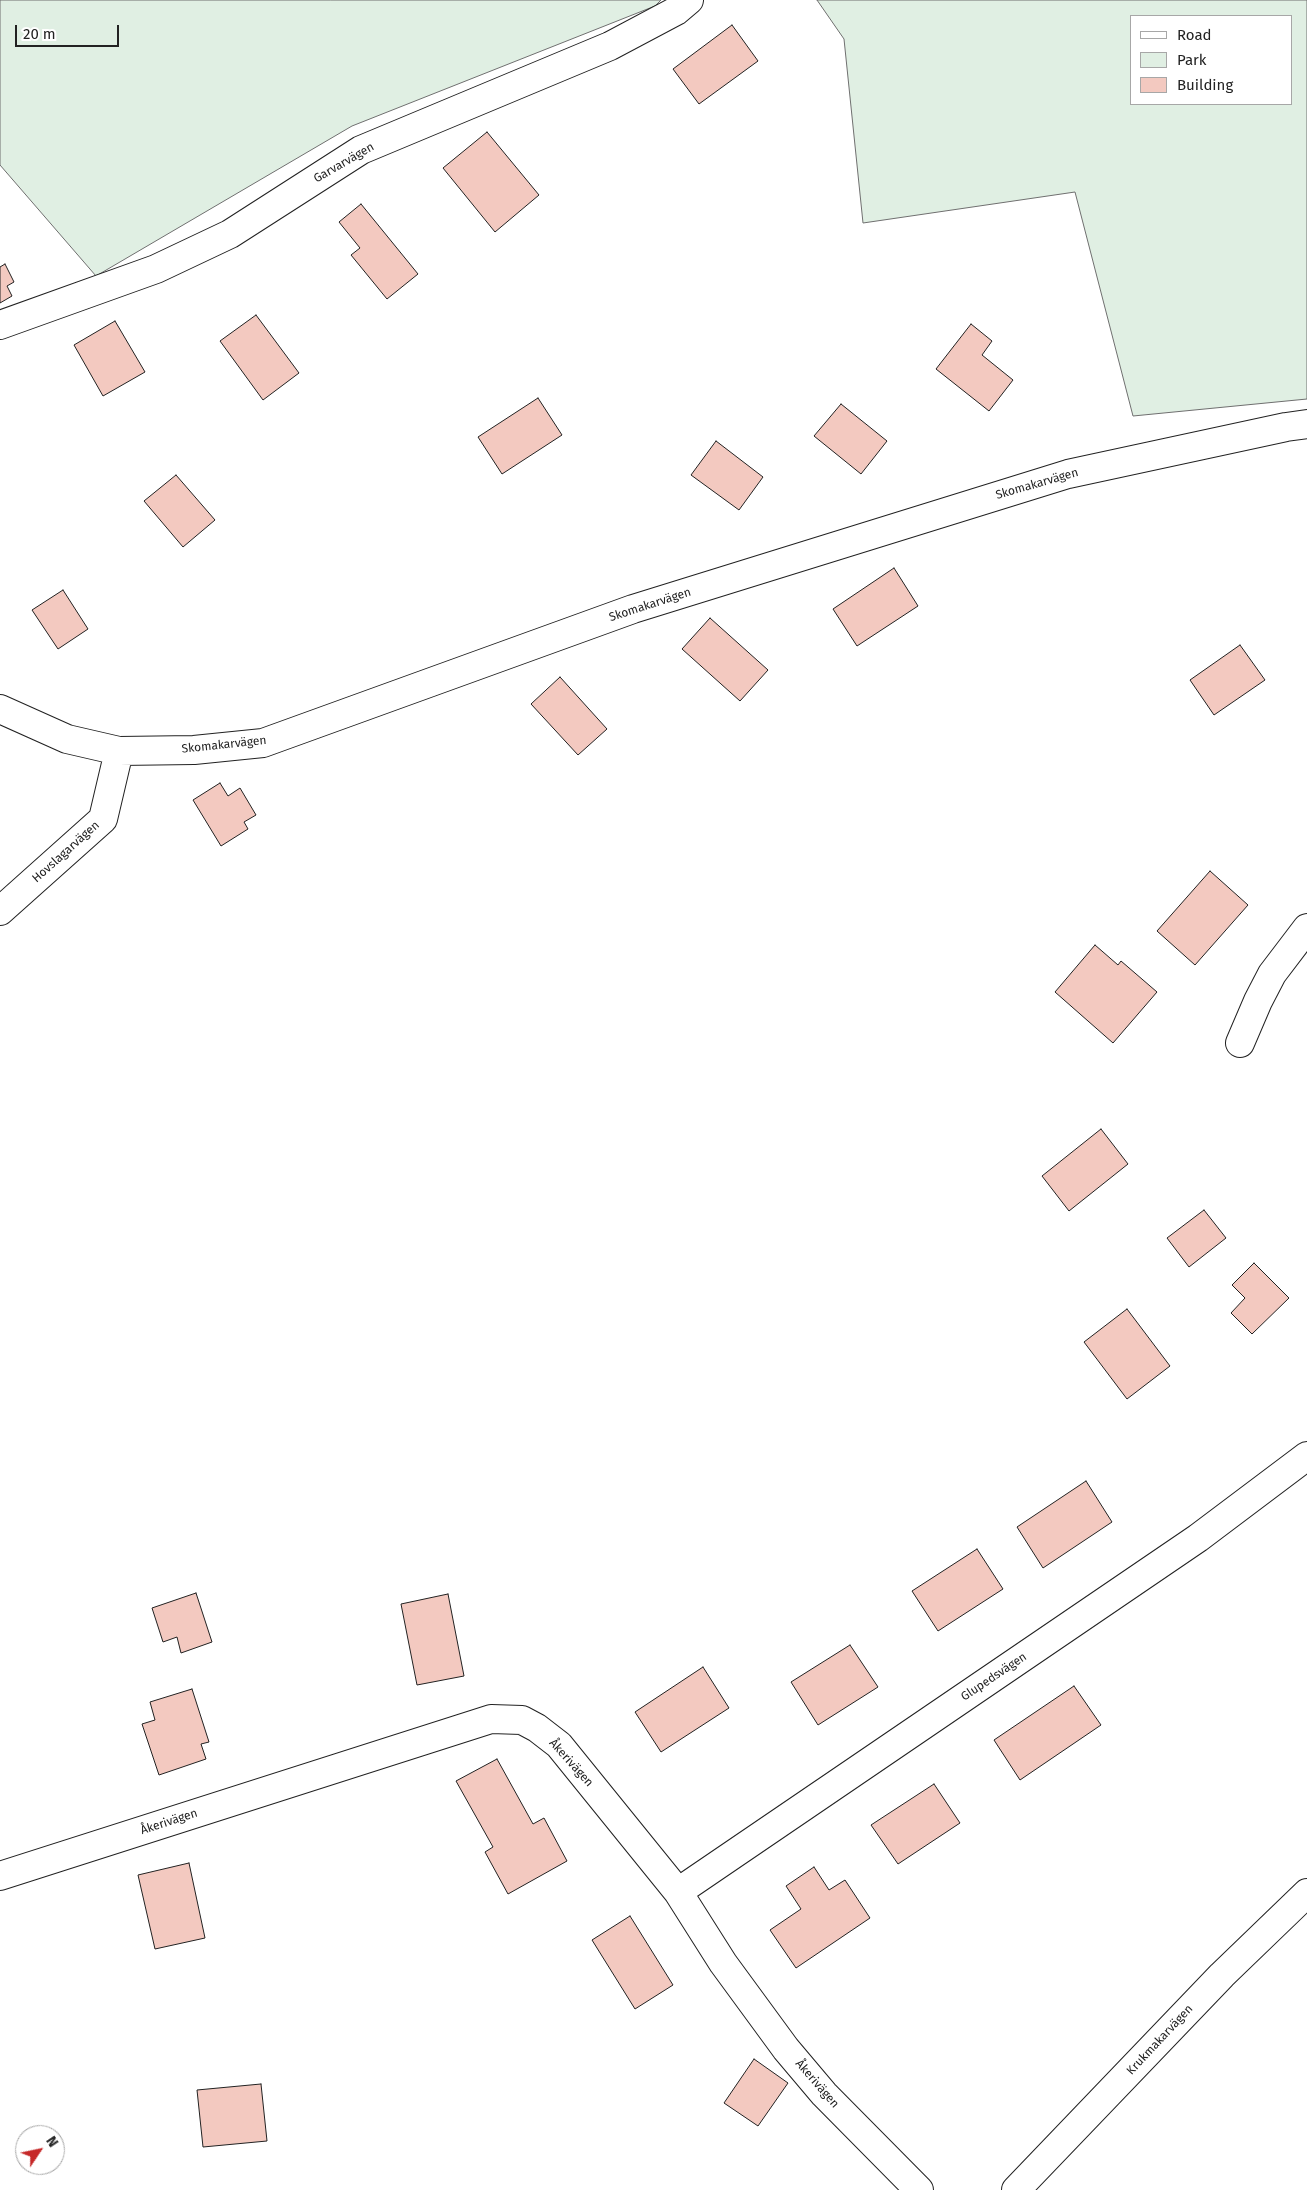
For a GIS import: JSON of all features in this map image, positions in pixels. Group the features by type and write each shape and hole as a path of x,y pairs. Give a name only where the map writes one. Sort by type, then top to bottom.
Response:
{"street":[{"name":"Garvarvägen","path":"0,325 156,269 230,234 361,150 610,46 676,11 689,0"},
{"name":"Skomakarvägen","path":"0,709 67,739 119,751 194,750 263,743 633,609 1068,474 1286,426 1307,424"},
{"name":"Hovslagarvägen","path":"0,911 103,819 119,751"},
{"path":"1240,1043 1272,974 1307,928"},
{"name":"Glupedsvägen","path":"678,1892 1198,1538 1307,1456"},
{"name":"Åkerivägen","path":"0,1876 491,1720 522,1720 537,1728 559,1745 678,1892 723,1963 786,2049 824,2094 918,2190"},
{"name":"Krukmakarvägen","path":"1016,2190 1222,1975 1307,1893"}],"green space":[{"path":"0,0 661,0 655,6 352,126 96,276 0,165"},
{"path":"817,0 1307,0 1307,399 1133,416 1075,192 863,223 844,39"}],"building":[{"path":"732,25 758,61 699,104 673,69"},
{"path":"487,132 539,195 495,232 443,168"},
{"path":"361,204 418,274 387,299 351,255 360,248 339,222"},
{"path":"5,264 14,282 7,286 12,296 0,303 0,267"},
{"path":"256,315 299,373 263,400 220,341"},
{"path":"115,321 145,372 103,396 74,345"},
{"path":"971,324 992,341 982,355 1013,380 989,411 936,369"},
{"path":"538,398 562,435 502,474 478,437"},
{"path":"841,404 887,441 861,474 814,436"},
{"path":"716,441 763,477 739,510 691,475"},
{"path":"176,475 215,520 183,547 144,501"},
{"path":"894,568 918,606 857,646 833,609"},
{"path":"63,590 88,629 58,649 32,610"},
{"path":"710,618 768,670 740,701 682,649"},
{"path":"1240,645 1265,680 1214,715 1190,680"},
{"path":"560,677 607,729 578,755 531,704"},
{"path":"220,783 228,796 240,788 256,815 244,822 248,829 221,846 193,800"},
{"path":"1210,871 1248,905 1195,965 1157,931"},
{"path":"1095,945 1118,965 1121,961 1157,992 1113,1043 1055,992"},
{"path":"1101,1129 1128,1164 1069,1211 1042,1176"},
{"path":"1204,1210 1226,1238 1189,1267 1167,1238"},
{"path":"1254,1263 1289,1298 1252,1334 1231,1313 1245,1298 1232,1285"},
{"path":"1127,1309 1170,1366 1127,1399 1084,1342"},
{"path":"1086,1481 1112,1522 1043,1568 1017,1527"},
{"path":"977,1549 1003,1589 938,1631 912,1591"},
{"path":"196,1593 212,1642 181,1653 177,1637 163,1642 152,1608"},
{"path":"448,1594 464,1676 417,1685 401,1604"},
{"path":"850,1645 878,1687 818,1725 791,1682"},
{"path":"703,1667 729,1708 661,1752 635,1712"},
{"path":"1074,1686 1101,1725 1020,1780 994,1740"},
{"path":"192,1689 209,1742 201,1744 206,1759 159,1775 142,1724 155,1720 150,1702"},
{"path":"497,1759 533,1824 544,1818 567,1861 508,1894 485,1852 493,1847 456,1781"},
{"path":"934,1784 960,1823 898,1864 871,1825"},
{"path":"189,1863 205,1938 155,1949 138,1875"},
{"path":"814,1867 829,1890 845,1880 870,1918 796,1968 770,1930 801,1909 786,1886"},
{"path":"630,1916 673,1985 635,2009 592,1940"},
{"path":"754,2059 788,2083 758,2126 724,2103"},
{"path":"261,2084 267,2141 203,2147 197,2090"}]}
